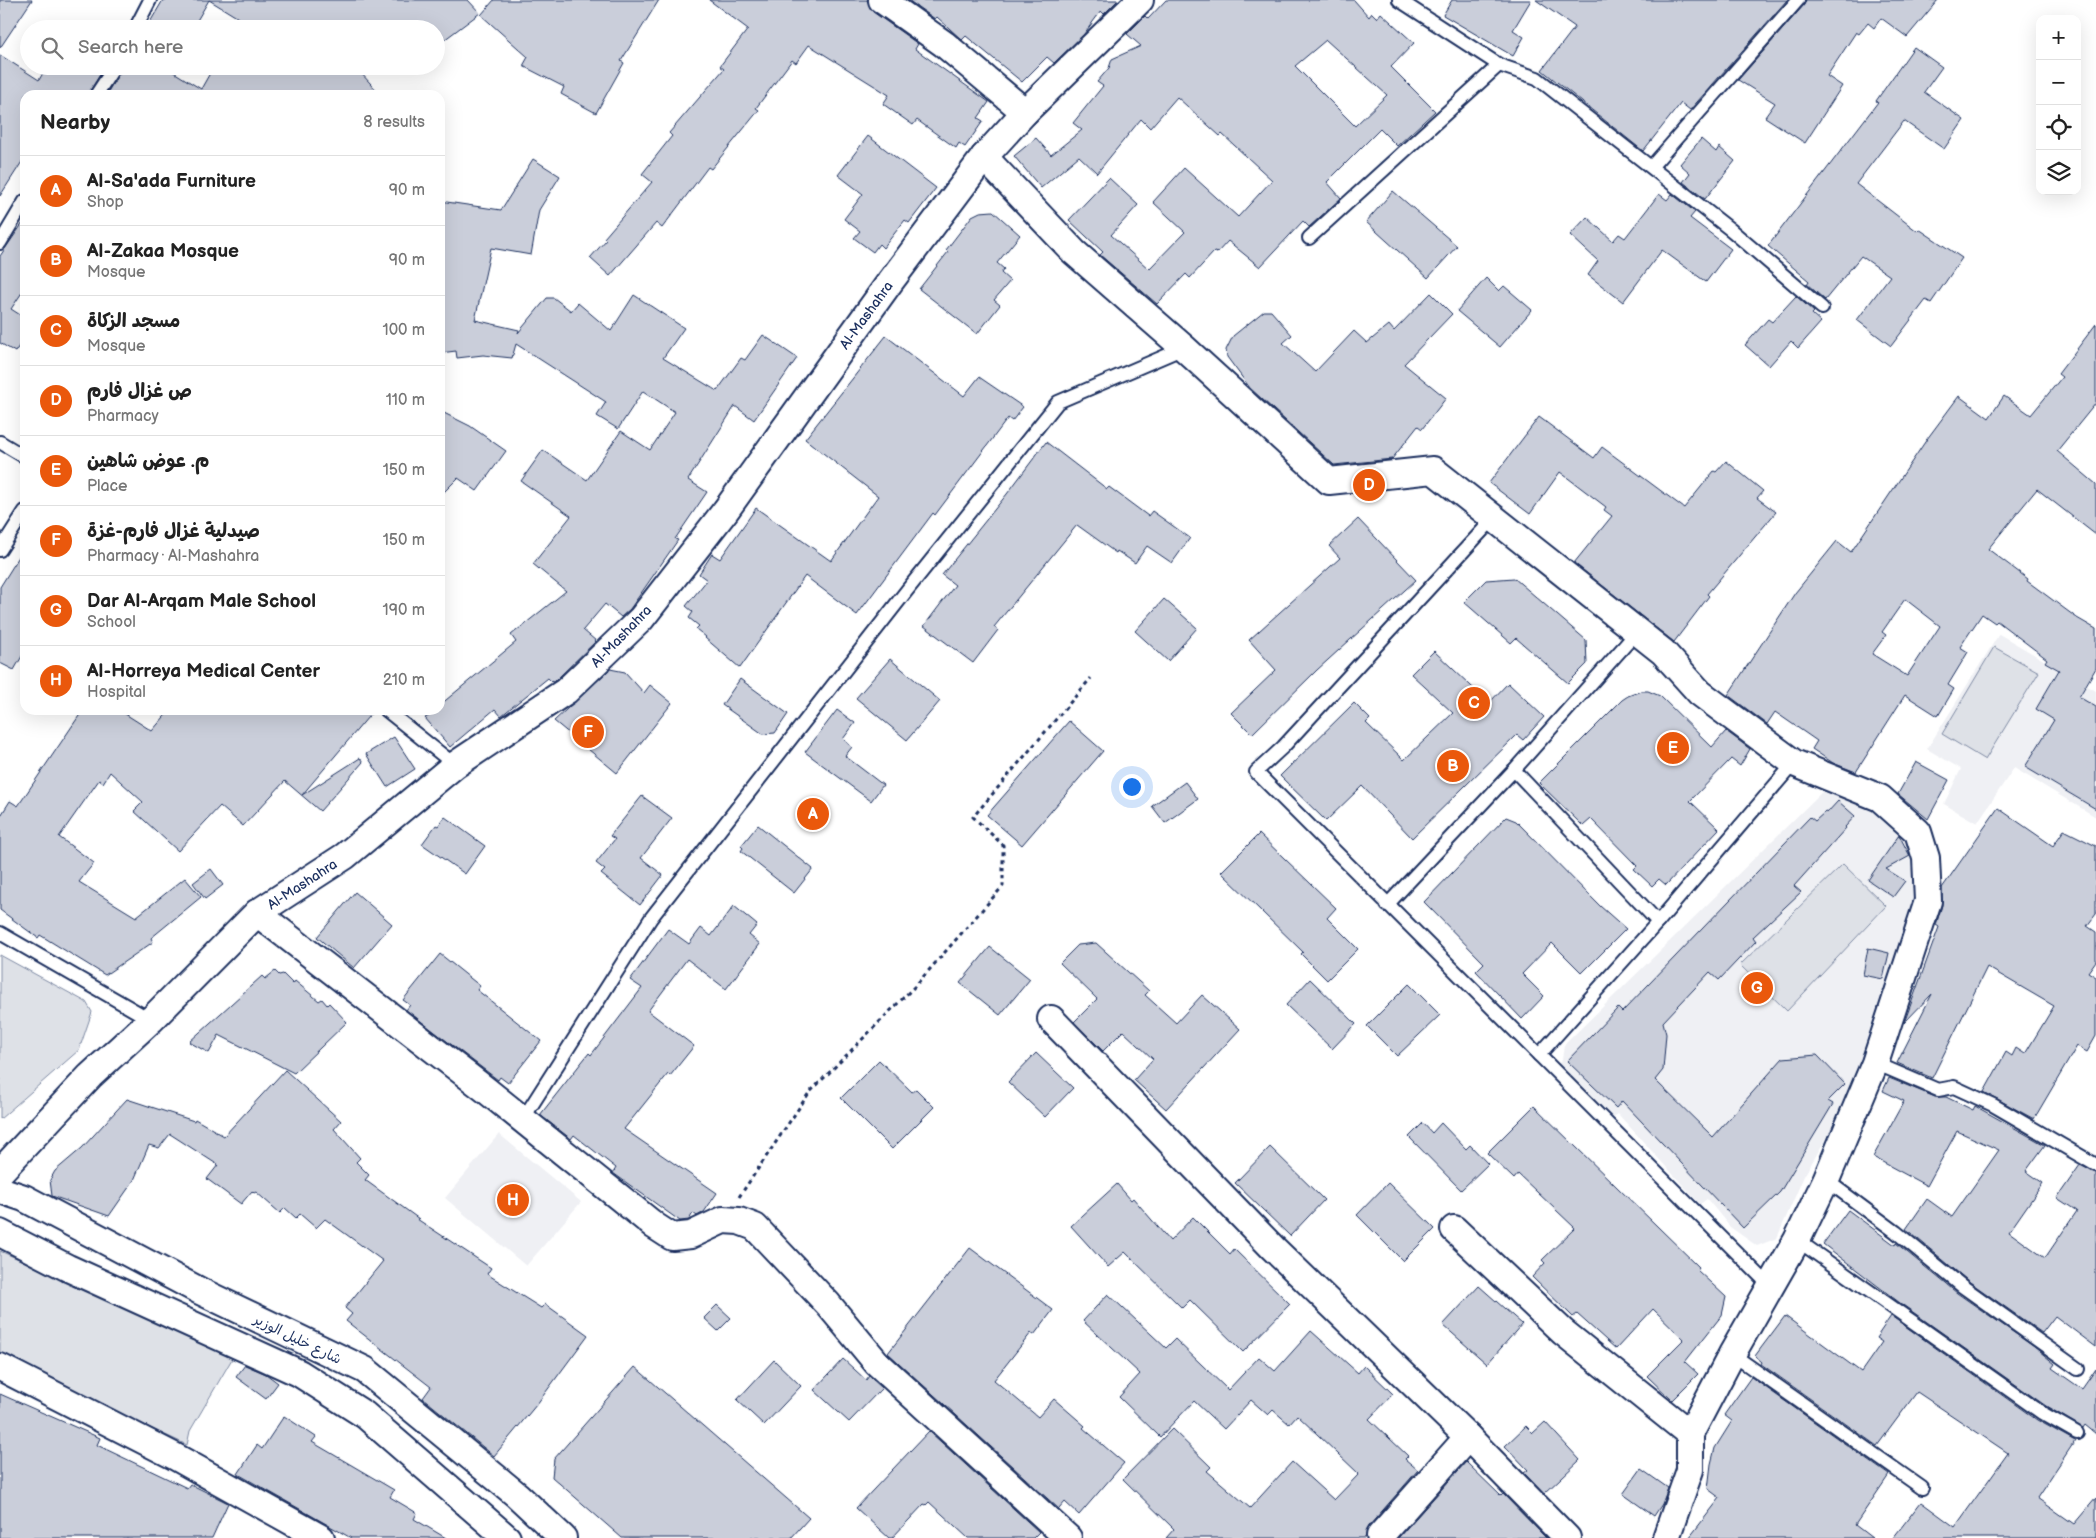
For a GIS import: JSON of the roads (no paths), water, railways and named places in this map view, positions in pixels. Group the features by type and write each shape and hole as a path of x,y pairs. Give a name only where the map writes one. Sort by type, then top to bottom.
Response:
{"street":[{"path":"882,0 944,44 1024,112"},
{"name":"Al-Mashahra","path":"0,1172 90,1076 151,1020 257,913 345,856 455,765 566,691 641,619 726,510 890,282 984,157 1024,112 1140,0"},
{"path":"984,157 1074,252 1184,348 1329,481 1433,470 1601,601 1636,632 1663,652 1700,693 1794,763 1880,798 1918,832 1926,858 1928,901 1875,1062 1826,1180 1797,1240 1732,1354 1690,1434 1690,1470 1666,1538"},
{"path":"257,913 523,1119 655,1226 672,1237 691,1235 723,1220 739,1221 755,1227 828,1304 877,1363 1068,1538"},
{"path":"1051,1019 1273,1248 1468,1437 1567,1538"},
{"name":"شارع خليل الوزير","path":"0,1190 24,1198 200,1291 364,1370 517,1495 560,1537"},
{"path":"1454,1229 1563,1332 1690,1434"},
{"path":"0,1233 68,1268 299,1373 365,1415 507,1538"},
{"path":"0,1367 174,1456 321,1538"},
{"path":"1382,1538 1380,1536 1468,1437"}],"lane":[{"path":"140,20 150,0"},
{"path":"1399,0 1499,65 1537,78 1652,166 1822,308"},
{"path":"1652,166 1798,0"},
{"path":"1309,238 1499,65"},
{"path":"99,90 109,75"},
{"path":"0,244 20,210"},
{"path":"523,1119 651,918 908,588 1058,402 1184,348"},
{"path":"0,442 20,454"},
{"path":"1494,518 1283,746 1256,772 1770,1286"},
{"path":"0,550 20,519"},
{"path":"1387,904 1514,770 1636,632"},
{"path":"392,715 455,765"},
{"path":"1539,1055 1658,922 1794,763"},
{"path":"1514,770 1658,922"},
{"path":"0,933 151,1020"},
{"path":"1875,1062 1938,1090 1954,1087 1993,1105 2096,1165"},
{"path":"1826,1180 1896,1232 1962,1286 2078,1369"},
{"path":"1797,1240 2042,1413 2077,1433"},
{"path":"1732,1354 1922,1488"}],"place":[{"name":"ص غزال فارم","path":"1369,485"},
{"name":"مسجد الزكاة","path":"1474,703"},
{"name":"صيدلية غزال فارم-غزة","path":"588,732"},
{"name":"م. عوض شاهين","path":"1673,748"},
{"name":"Al-Zakaa Mosque","path":"1453,766"},
{"name":"Al-Sa'ada Furniture","path":"813,814"},
{"name":"Dar Al-Arqam Male School","path":"1757,988"},
{"name":"Al-Horreya Medical Center","path":"513,1200"}]}
